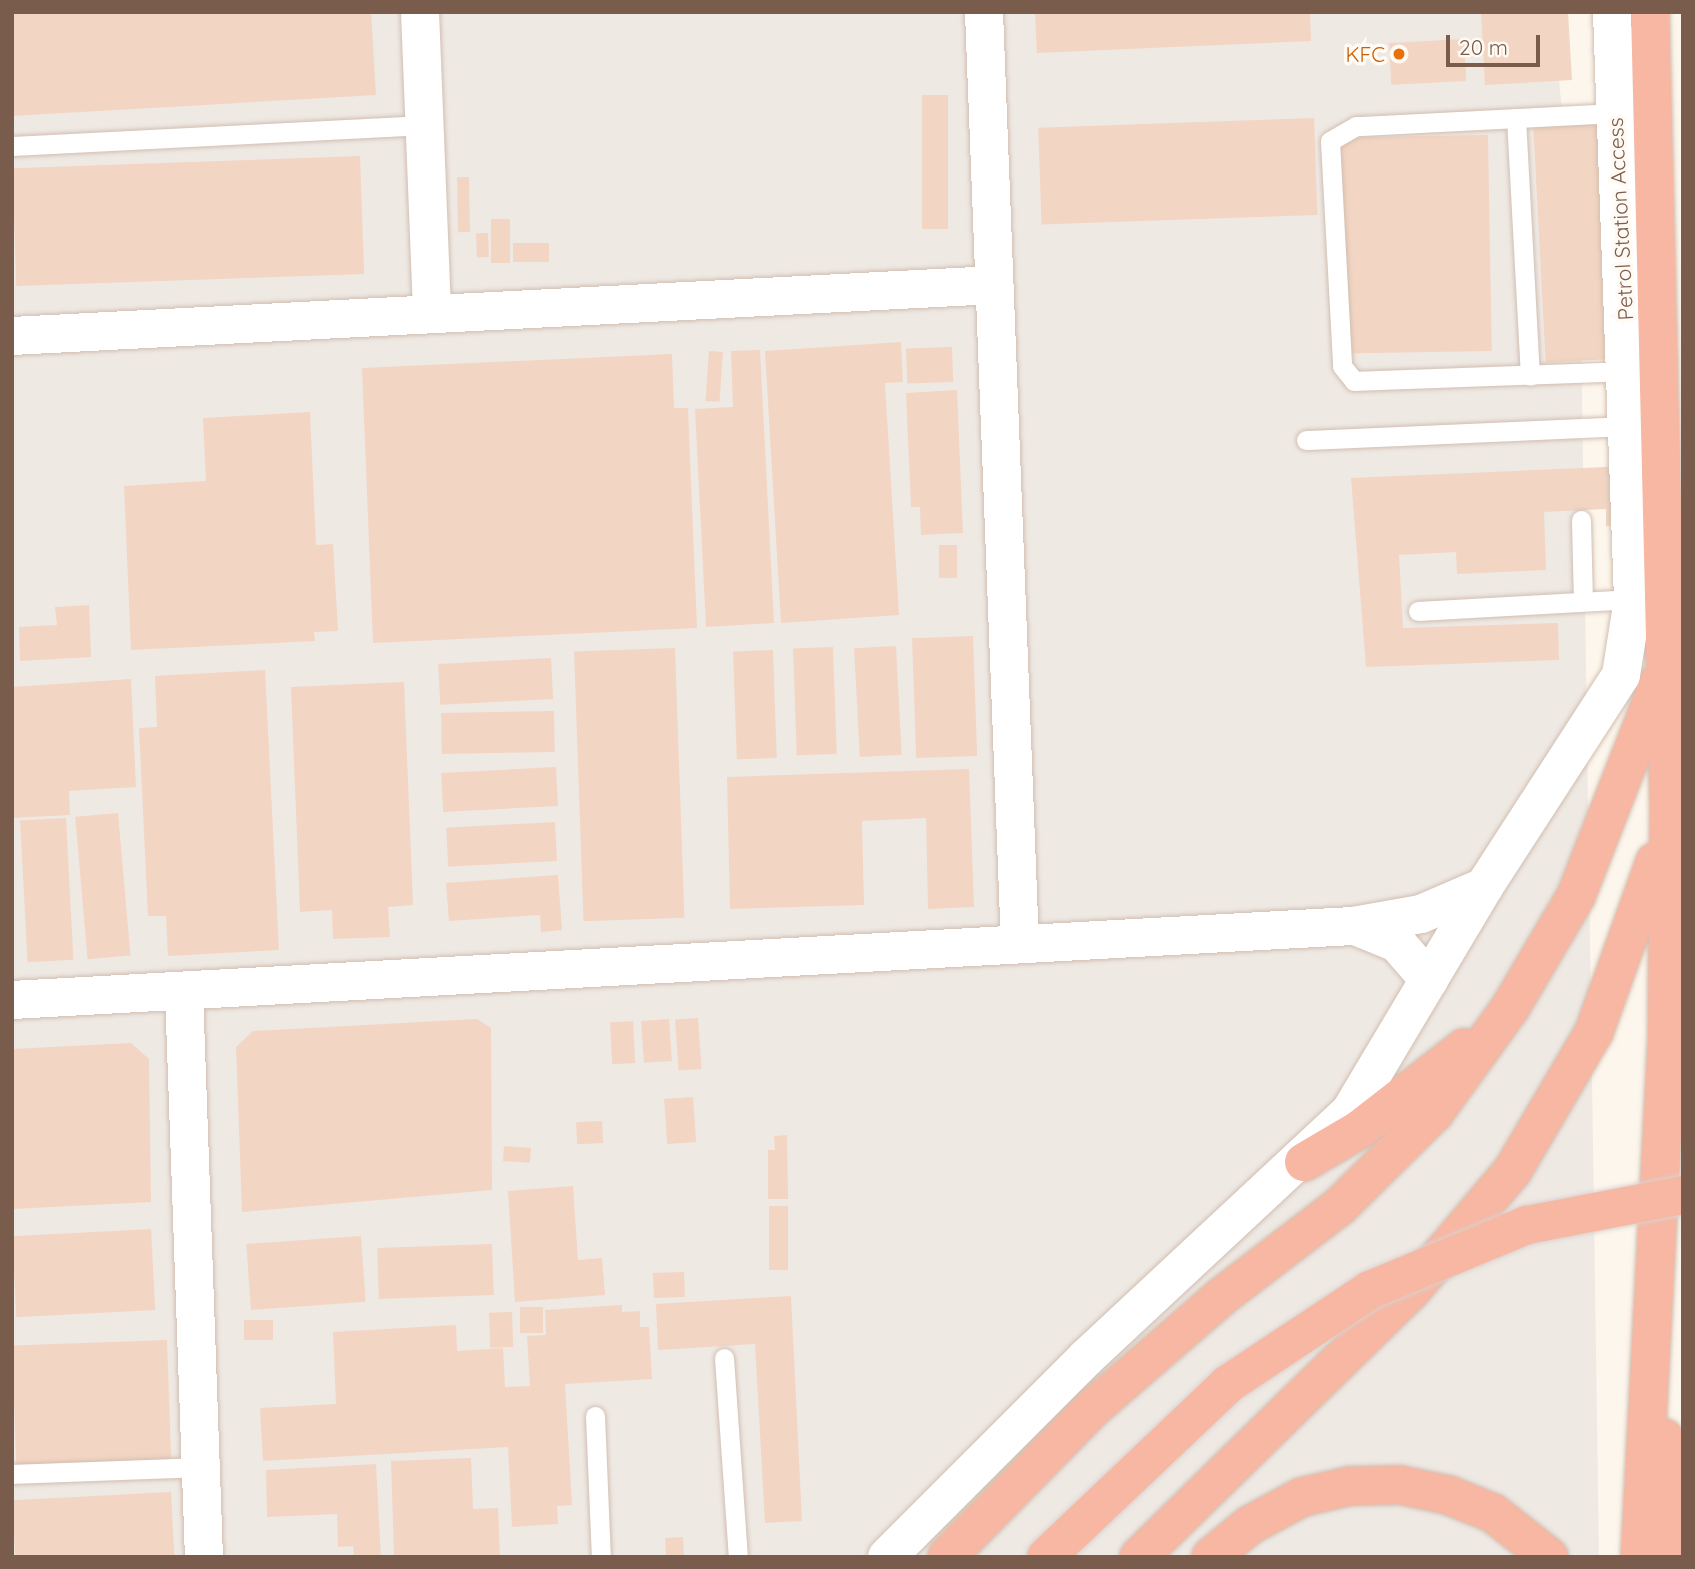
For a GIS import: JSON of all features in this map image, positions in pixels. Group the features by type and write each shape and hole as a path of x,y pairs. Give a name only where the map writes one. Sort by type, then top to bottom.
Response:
{"highway":[{"path":"1640,1557 1656,1297 1669,806 1670,656 1650,12"},
{"path":"947,1557 1146,1359 1390,1162 1510,1008 1603,837 1670,656"},
{"path":"1139,1557 1410,1292 1513,1170 1594,1032 1625,959 1669,806"},
{"path":"1304,1162 1412,1091 1510,1008"},
{"path":"1046,1557 1185,1421 1330,1312 1421,1265 1527,1226 1683,1195"},
{"path":"1656,1297 1676,1557"},
{"path":"1211,1557 1250,1525 1303,1497 1350,1486 1399,1485 1493,1513 1549,1557"}],"street":[{"path":"420,12 432,314"},
{"path":"984,12 1020,943"},
{"name":"Petrol Station Access","path":"887,1557 1086,1358 1304,1162 1350,1112 1484,887 1611,694 1630,645 1633,599 1630,426 1612,12"},
{"path":"1616,123 1655,131"},
{"path":"12,336 994,285"},
{"path":"12,1000 1353,926 1421,914 1484,887"},
{"path":"1353,926 1397,943 1429,980"},
{"path":"184,991 204,1557"}],"lane":[{"path":"1616,123 1516,118 1356,126 1330,141 1342,366 1361,384 1627,371"},
{"path":"1516,118 1530,376"},
{"path":"12,146 425,125"},
{"path":"1306,440 1630,426"},
{"path":"1581,520 1583,601"},
{"path":"1418,611 1633,599"},
{"path":"724,1358 738,1557"},
{"path":"594,1416 601,1557"},
{"path":"12,1474 201,1467"}],"shaded area":[{"path":"12,12 1553,12 1581,323 1599,1557 12,1557"}],"building":[{"path":"12,12 371,12 376,95 12,116"},
{"path":"1035,12 1310,12 1311,41 1037,53"},
{"path":"1568,12 1572,80 1485,85 1481,13"},
{"path":"1464,39 1466,81 1391,85 1389,43"},
{"path":"922,95 948,95 948,229 922,229"},
{"path":"1314,118 1317,215 1042,225 1038,128"},
{"path":"1604,118 1617,359 1546,362 1533,122"},
{"path":"1488,135 1492,351 1343,354 1339,138"},
{"path":"360,156 364,274 16,286 12,168"},
{"path":"457,177 469,177 470,232 458,232"},
{"path":"491,219 510,219 510,263 491,263"},
{"path":"476,233 488,233 489,257 477,257"},
{"path":"513,243 549,243 549,262 513,262"},
{"path":"901,342 903,382 885,383 899,615 781,623 765,351"},
{"path":"952,347 953,382 907,384 906,349"},
{"path":"760,350 774,623 706,627 695,409 733,407 731,351"},
{"path":"709,351 723,352 719,402 706,401"},
{"path":"672,354 674,408 688,408 697,628 373,643 362,368"},
{"path":"957,390 963,533 921,535 920,507 911,507 906,393"},
{"path":"310,412 316,545 333,544 338,631 314,632 315,641 131,650 124,486 206,481 203,418"},
{"path":"1629,466 1631,524 1606,526 1606,509 1544,512 1546,570 1457,574 1456,552 1399,555 1403,628 1558,623 1559,660 1366,667 1351,478"},
{"path":"939,545 957,545 957,578 939,578"},
{"path":"89,605 91,657 20,661 19,627 57,625 55,607"},
{"path":"973,636 977,756 916,758 912,638"},
{"path":"896,646 902,755 860,757 854,648"},
{"path":"833,647 837,754 797,755 793,648"},
{"path":"675,648 684,918 583,921 574,652"},
{"path":"773,650 777,758 737,759 733,651"},
{"path":"551,658 553,699 440,705 438,664"},
{"path":"265,670 279,950 168,956 166,916 148,916 139,728 157,727 155,676"},
{"path":"131,679 136,787 69,791 70,815 12,818 12,687"},
{"path":"404,682 413,905 388,907 390,937 333,939 332,910 300,912 291,687"},
{"path":"554,711 555,752 442,754 441,713"},
{"path":"556,767 558,806 443,812 441,773"},
{"path":"969,769 974,907 928,909 926,818 862,821 864,905 730,909 727,777"},
{"path":"118,813 130,955 88,959 75,817"},
{"path":"66,818 73,960 27,962 20,820"},
{"path":"555,822 557,861 448,867 446,828"},
{"path":"558,875 562,930 541,932 540,915 449,921 446,883"},
{"path":"698,1018 702,1069 679,1070 675,1020"},
{"path":"477,1019 491,1028 492,1190 242,1212 236,1047 253,1031"},
{"path":"669,1019 672,1061 644,1063 641,1021"},
{"path":"633,1021 635,1063 612,1064 610,1022"},
{"path":"131,1043 149,1059 151,1202 12,1209 12,1049"},
{"path":"693,1097 696,1142 667,1144 664,1099"},
{"path":"602,1121 603,1143 577,1144 576,1122"},
{"path":"787,1135 788,1199 768,1199 768,1150 775,1150 774,1136"},
{"path":"504,1146 531,1148 530,1163 503,1161"},
{"path":"573,1186 578,1260 602,1258 605,1295 515,1302 508,1191"},
{"path":"769,1206 788,1206 788,1270 769,1270"},
{"path":"151,1229 155,1310 16,1317 12,1236"},
{"path":"361,1236 366,1302 251,1310 246,1244"},
{"path":"492,1244 494,1295 379,1299 377,1248"},
{"path":"684,1272 685,1297 654,1298 653,1273"},
{"path":"791,1296 802,1521 765,1523 755,1344 658,1350 656,1304"},
{"path":"622,1305 622,1312 640,1311 640,1327 649,1327 652,1379 565,1384 572,1505 557,1506 558,1524 512,1527 508,1447 263,1461 260,1408 336,1404 333,1332 456,1325 457,1351 503,1348 505,1387 530,1386 527,1336 546,1335 545,1310"},
{"path":"520,1307 543,1307 543,1333 520,1333"},
{"path":"512,1312 513,1347 490,1348 489,1313"},
{"path":"244,1320 273,1320 273,1340 244,1340"},
{"path":"167,1340 171,1460 16,1465 12,1345"},
{"path":"471,1458 473,1509 498,1508 500,1557 394,1557 391,1461"},
{"path":"376,1464 381,1557 354,1557 353,1546 338,1547 337,1514 267,1517 266,1470"},
{"path":"171,1492 174,1557 15,1557 12,1500"},
{"path":"683,1537 684,1557 666,1557 665,1538"}],"place":[{"name":"KFC","path":"1399,54"}]}
